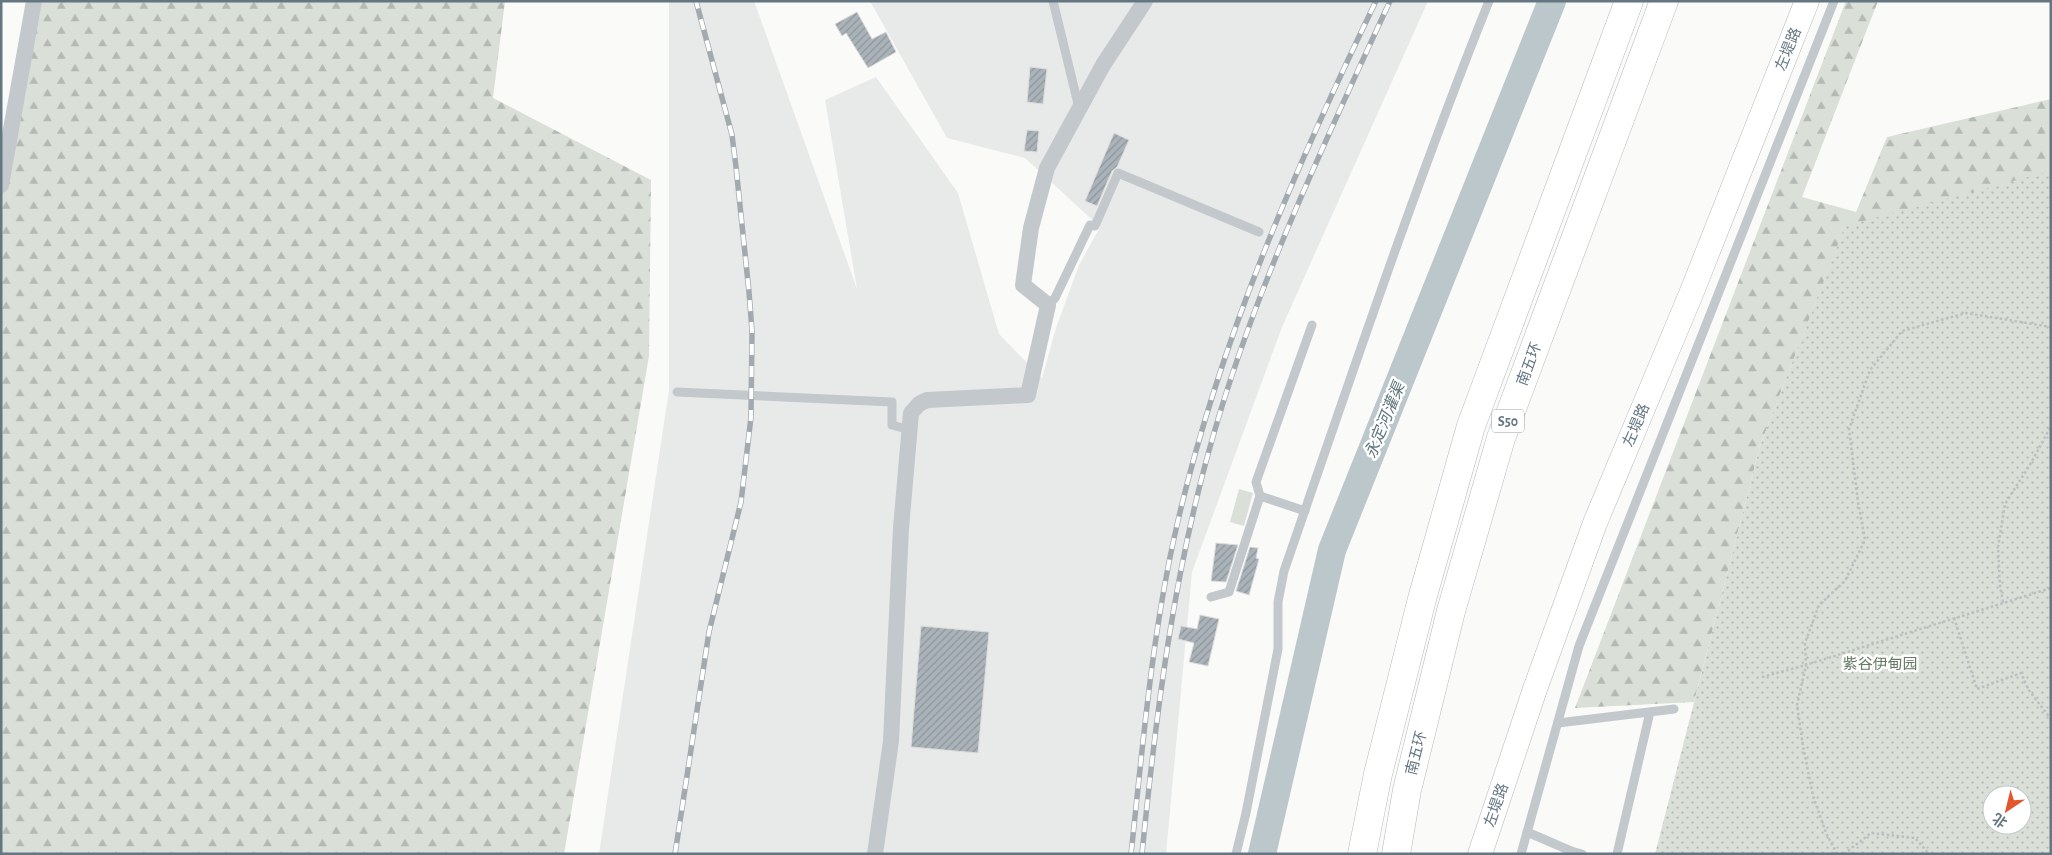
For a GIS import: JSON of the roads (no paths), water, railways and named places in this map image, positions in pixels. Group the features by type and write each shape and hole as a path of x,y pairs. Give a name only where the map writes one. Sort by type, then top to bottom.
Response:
{"highway":[{"name":"S50","path":"1362,854 1378,774 1420,609 1471,426 1629,1"},
{"name":"南五环","path":"1396,854 1407,790 1451,611 1501,438 1664,1"}],"main road":[{"name":"左堤路","path":"1480,854 1535,690 1595,523 1691,294 1807,1"}],"street":[{"path":"1,185 5,148 34,1"},
{"path":"875,854 891,741 902,528 911,413 919,404 927,400 1028,395 1048,305 1023,285 1031,228 1046,168 1103,65 1146,1"}],"lane":[{"path":"1054,1 1079,108"},
{"path":"1236,854 1246,814 1278,649 1278,602 1284,570 1364,338 1460,74 1489,1"},
{"path":"1521,854 1579,646 1834,1"},
{"path":"1048,305 1055,298 1090,225 1095,226 1118,173 1259,232"},
{"path":"1211,597 1229,592 1260,496 1256,482 1312,325"},
{"path":"677,392 892,402 892,425 910,430"},
{"path":"1260,496 1305,511"},
{"path":"1558,723 1674,709"},
{"path":"1617,854 1650,712"},
{"path":"1527,832 1571,852 1582,854"}],"waterway":[{"name":"永定河灌渠","path":"1262,854 1332,550 1552,1"}],"railway":[{"path":"675,854 709,632 741,502 751,417 752,331 732,135 696,1"},
{"path":"1131,854 1149,689 1161,606 1177,525 1194,457 1214,390 1262,257 1317,128 1376,1"},
{"path":"1142,854 1160,695 1177,589 1200,485 1214,433 1231,377 1271,268 1317,160 1390,1"}],"park label":[{"name":"紫谷伊甸园","path":"1880,664"}]}
